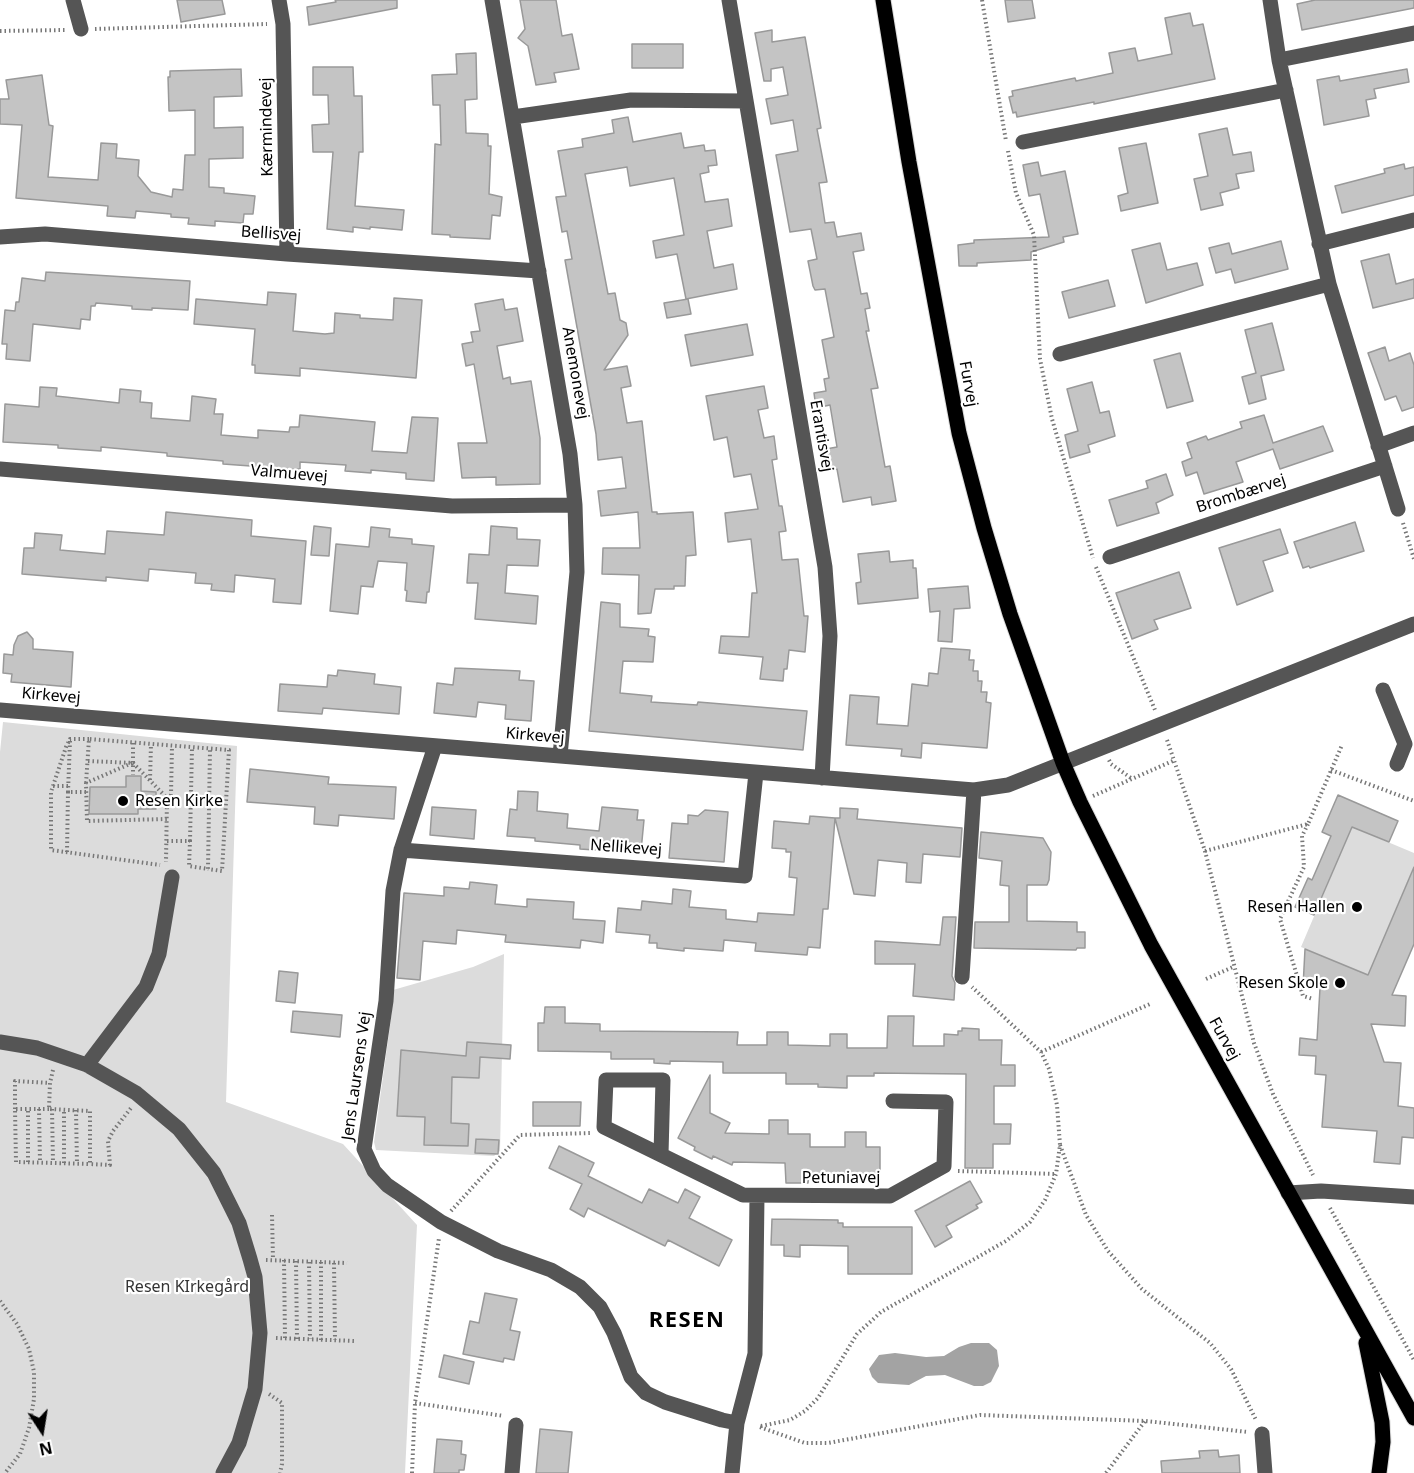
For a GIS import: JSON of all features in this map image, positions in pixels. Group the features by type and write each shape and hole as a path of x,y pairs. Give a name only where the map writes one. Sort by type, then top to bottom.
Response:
{"main road":[{"name":"Furvej","path":"883,0 909,162 959,433 1010,614 1063,763 1151,945 1414,1418"},
{"name":"Furvej","path":"1363,1328 1382,1422 1383,1442 1379,1473"}],"street":[{"path":"73,0 81,29"},
{"name":"Kærmindevej","path":"279,0 283,24 287,254"},
{"name":"Anemonevej","path":"492,0 570,454 575,505 577,572 560,756"},
{"name":"Erantisvej","path":"729,0 825,567 830,636 822,778"},
{"path":"1269,0 1279,60 1329,284 1398,509"},
{"path":"1279,60 1414,33"},
{"path":"1023,142 1286,90"},
{"path":"513,117 631,100 746,101"},
{"path":"1319,244 1414,220"},
{"name":"Bellisvej","path":"0,237 45,234 287,254 539,271"},
{"path":"1060,354 1329,284"},
{"path":"1378,446 1414,433"},
{"name":"Brombærvej","path":"1110,557 1384,466"},
{"name":"Valmuevej","path":"0,469 452,506 575,505"},
{"path":"1063,763 1414,624"},
{"path":"1383,690 1405,744 1397,764"},
{"name":"Kirkevej","path":"0,710 974,790 1008,785 1063,763"},
{"name":"Jens Laursens Vej","path":"435,746 401,850 393,891 386,1001 364,1149 374,1171 387,1185 441,1222 498,1251 551,1270 580,1287 600,1307 614,1333 631,1377 646,1393 665,1402 722,1420 737,1422"},
{"name":"Nellikevej","path":"401,850 745,876 756,773"},
{"path":"962,977 974,790"},
{"path":"87,1065 146,987 159,954 172,877"},
{"path":"0,1042 37,1048 87,1065 140,1096 179,1129 214,1173 239,1223 250,1259 255,1277 260,1337 254,1390 239,1443 223,1473"},
{"path":"604,1127 606,1080 663,1080 661,1154"},
{"path":"893,1101 946,1102 944,1166"},
{"name":"Petuniavej","path":"604,1127 742,1195 890,1196 944,1166"},
{"path":"1287,1193 1321,1191 1414,1197"},
{"path":"732,1473 737,1422 755,1354 757,1196"},
{"path":"512,1473 516,1425"},
{"path":"1262,1434 1265,1473"}],"path":[{"path":"982,0 1016,193 1034,235 1040,359 1052,419 1095,564 1161,724 1205,852 1254,1043 1273,1094 1321,1191 1414,1360"},
{"path":"0,31 283,24"},
{"path":"1398,509 1414,560"},
{"path":"133,721 133,775"},
{"path":"70,739 133,742 229,750 222,871 189,866 192,747"},
{"path":"67,852 70,739"},
{"path":"70,739 51,792 51,850 166,866 167,798 133,763 88,761"},
{"path":"89,739 87,820 167,819"},
{"path":"150,781 151,744"},
{"path":"1313,999 1303,996 1280,919 1304,867 1302,836 1342,745"},
{"path":"167,798 171,795 172,746"},
{"path":"1101,747 1111,764 1131,778"},
{"path":"208,869 210,749"},
{"path":"1080,802 1174,760"},
{"path":"87,783 133,763"},
{"path":"1331,770 1414,801"},
{"path":"53,786 68,786"},
{"path":"68,792 87,792"},
{"path":"1205,852 1308,824"},
{"path":"166,841 190,841"},
{"path":"1206,979 1233,967"},
{"path":"962,977 1041,1052 1054,1084 1060,1145 1056,1174 1045,1200 1030,1222 1006,1241 881,1312 857,1334 818,1398 805,1411 790,1420 759,1426 805,1443 828,1443 980,1415 1146,1421 1262,1434 1232,1369 1210,1343 1142,1289 1108,1251 1086,1215 1060,1145"},
{"path":"1041,1052 1150,1004"},
{"path":"53,1163 50,1083 57,1054"},
{"path":"50,1083 15,1081 16,1161 110,1165 108,1141 140,1096"},
{"path":"15,1109 90,1111 90,1164"},
{"path":"28,1109 28,1162"},
{"path":"39,1109 40,1162"},
{"path":"64,1110 64,1163"},
{"path":"76,1110 77,1164"},
{"path":"412,1473 415,1402 441,1222 520,1135 597,1133 604,1127"},
{"path":"944,1166 953,1171 1056,1174"},
{"path":"272,1215 273,1260"},
{"path":"250,1259 348,1263"},
{"path":"284,1260 285,1338"},
{"path":"296,1261 297,1339"},
{"path":"309,1262 310,1339"},
{"path":"321,1262 321,1340"},
{"path":"334,1263 335,1340"},
{"path":"0,1301 17,1324 29,1349 34,1372 34,1399 29,1428 20,1454 5,1473"},
{"path":"260,1337 355,1341"},
{"path":"254,1390 267,1392 282,1403 280,1473"},
{"path":"415,1402 506,1416 516,1425"},
{"path":"1106,1473 1146,1421"}],"green space":[{"name":"Resen KIrkegård","path":"3,722 237,746 226,1102 343,1144 417,1225 405,1473 0,1473 0,752"},
{"name":"Resen Hallen","path":"1352,827 1414,853 1414,866 1368,975 1301,947"},
{"path":"504,954 500,1151 494,1156 376,1150 374,1142 393,990 473,967"}],"shaded area":[{"path":"971,1343 989,1343 997,1350 999,1366 991,1382 983,1386 974,1386 945,1375 926,1376 909,1385 878,1383 872,1377 869,1369 879,1355 895,1353 926,1357 944,1356"}],"building":[{"path":"177,0 222,0 225,14 181,22"},
{"path":"335,0 397,0 397,8 309,25 307,7 336,2"},
{"path":"520,0 556,0 562,36 572,34 579,69 554,73 556,82 536,85 528,46 518,38 525,29"},
{"path":"1005,0 1032,0 1035,18 1008,22"},
{"path":"1315,0 1414,0 1414,8 1302,30 1297,4"},
{"path":"1190,13 1193,26 1203,24 1215,79 1017,117 1016,112 1013,113 1009,97 1013,96 1012,91 1113,73 1109,53 1135,48 1138,61 1172,54 1165,18"},
{"path":"772,30 772,42 805,37 821,128 817,129 827,182 819,183 825,223 834,222 837,237 861,233 864,250 853,252 861,294 867,293 870,308 865,309 869,331 866,331 878,388 871,389 885,467 890,466 896,501 872,505 871,497 843,502 837,469 830,470 826,449 837,447 830,405 816,408 814,393 826,391 824,379 829,378 822,340 834,337 825,289 815,290 813,286 808,261 817,259 811,229 790,232 776,155 798,151 793,120 771,124 766,99 788,95 783,67 771,69 771,81 764,81 755,33"},
{"path":"632,44 683,44 683,68 632,68"},
{"path":"476,53 477,99 465,100 466,133 488,134 488,146 491,146 489,194 502,197 500,216 492,215 490,239 432,234 435,144 441,145 440,105 433,105 432,75 457,74 456,54"},
{"path":"313,67 353,67 354,96 362,96 363,152 359,152 355,206 404,210 402,230 353,227 353,232 327,229 333,152 313,152 312,125 329,124 328,95 313,95"},
{"path":"241,69 242,96 214,97 214,128 243,127 243,158 209,159 209,187 224,188 224,193 255,196 253,214 244,214 243,223 215,221 215,226 188,224 189,218 136,211 135,218 107,216 108,206 16,198 22,125 0,124 0,99 9,99 6,80 42,75 49,125 53,126 48,177 98,180 101,143 117,144 116,158 139,160 138,176 151,192 172,197 173,189 183,190 185,155 195,155 195,110 169,111 168,77 170,77 170,71"},
{"path":"1407,69 1409,82 1374,89 1376,98 1366,100 1369,116 1324,125 1317,80 1339,76 1340,81"},
{"path":"628,117 633,142 681,133 684,148 704,145 705,151 715,150 717,165 708,166 709,172 700,174 705,202 728,199 732,226 707,231 714,268 733,264 737,289 686,299 677,254 656,258 653,241 684,235 674,178 630,186 627,167 585,174 608,294 615,293 620,320 626,323 628,335 604,370 627,366 631,386 621,388 627,423 642,421 652,512 657,512 657,514 693,512 696,555 686,556 685,586 674,586 674,589 655,589 651,613 638,614 639,575 602,574 603,548 640,548 638,512 601,516 598,491 626,488 622,457 598,460 596,434 565,260 572,259 567,231 562,232 556,197 566,196 558,151 583,147 582,139 614,133 612,120"},
{"path":"1227,128 1233,155 1251,152 1254,171 1236,174 1239,188 1220,193 1223,205 1201,210 1194,179 1208,176 1199,134"},
{"path":"1146,143 1158,203 1121,211 1118,196 1128,193 1119,148"},
{"path":"1038,162 1041,176 1065,171 1078,234 1063,237 1064,242 1031,252 1031,260 959,266 958,245 974,243 974,240 1049,237 1040,194 1029,196 1023,165"},
{"path":"1404,164 1405,169 1414,167 1414,195 1342,213 1335,186 1385,173 1384,169"},
{"path":"1281,241 1288,269 1235,283 1231,269 1216,273 1209,248 1229,243 1232,254"},
{"path":"1160,243 1167,270 1197,263 1203,285 1146,303 1132,250"},
{"path":"1389,254 1396,284 1414,279 1414,298 1373,308 1361,261"},
{"path":"46,272 190,281 188,310 132,309 132,306 96,303 95,306 91,306 90,320 81,319 80,329 33,324 30,361 6,359 7,344 2,344 5,310 15,311 16,302 19,302 22,278 45,281"},
{"path":"1108,280 1115,306 1069,318 1062,292"},
{"path":"268,292 296,294 293,331 325,334 334,333 335,313 360,315 360,318 393,320 394,298 422,300 416,378 300,368 300,376 255,373 255,365 252,365 255,329 194,324 196,299 267,305"},
{"path":"503,299 505,310 517,308 523,341 497,346 503,379 510,377 511,384 531,381 540,438 540,484 496,485 496,477 462,478 458,443 487,443 474,364 466,366 462,344 473,342 471,332 480,331 475,304"},
{"path":"688,299 691,314 667,318 664,303"},
{"path":"1272,323 1284,370 1261,376 1266,399 1249,404 1242,377 1256,373 1245,330"},
{"path":"747,324 753,355 691,366 685,335"},
{"path":"1385,347 1389,361 1410,353 1414,365 1414,407 1402,411 1396,396 1385,400 1368,353"},
{"path":"1180,353 1193,401 1167,408 1154,360"},
{"path":"1092,382 1100,413 1109,411 1115,436 1088,445 1090,452 1070,458 1065,435 1078,431 1067,389"},
{"path":"764,386 768,408 758,410 764,438 774,436 777,459 772,460 779,506 782,506 786,531 779,532 782,560 798,559 804,616 808,616 805,652 789,650 783,681 760,679 763,657 719,653 721,636 749,637 752,593 757,593 751,539 728,542 725,513 758,509 751,474 734,477 727,437 714,440 706,396"},
{"path":"40,387 57,388 56,396 119,403 120,389 141,391 140,402 152,403 151,418 190,421 192,396 216,399 214,414 223,414 221,435 258,438 258,430 289,432 290,427 299,427 300,415 375,422 372,451 407,453 412,417 438,418 434,481 406,479 406,473 371,470 371,473 345,471 346,465 300,462 300,469 292,469 223,464 223,461 167,456 167,453 101,447 101,451 58,448 58,445 3,442 5,404 39,407"},
{"path":"1264,415 1273,443 1323,426 1333,451 1280,469 1273,449 1236,462 1243,482 1204,494 1197,472 1186,476 1182,462 1192,458 1187,443 1206,436 1208,440 1242,428 1240,422"},
{"path":"1166,474 1173,495 1156,503 1159,513 1117,526 1109,500 1148,488 1146,481"},
{"path":"166,512 252,520 251,536 306,541 301,604 273,602 275,579 235,575 234,592 211,590 212,584 195,583 196,573 149,569 148,581 106,577 106,581 22,574 24,548 34,548 35,533 62,535 60,550 105,554 107,531 164,535"},
{"path":"1355,522 1364,551 1310,568 1309,566 1303,568 1294,542"},
{"path":"314,526 331,528 329,556 311,555"},
{"path":"491,526 517,528 517,539 540,540 538,566 507,565 505,593 538,596 536,624 475,619 478,583 467,583 469,554 489,555"},
{"path":"371,527 390,529 389,537 412,539 412,544 434,546 426,603 406,601 407,563 378,561 373,587 361,586 358,614 330,611 336,544 369,547"},
{"path":"1280,529 1288,553 1263,561 1273,591 1237,605 1219,548"},
{"path":"889,551 890,562 913,560 913,568 916,568 918,598 858,604 856,583 861,582 858,554"},
{"path":"1179,572 1191,608 1154,620 1158,629 1132,639 1116,593"},
{"path":"968,586 970,608 954,609 952,642 938,641 940,611 930,612 928,589"},
{"path":"601,602 620,604 620,627 649,629 648,636 655,637 653,662 623,661 620,693 652,696 651,702 697,705 698,702 807,711 803,750 589,731"},
{"path":"27,632 33,639 33,649 73,652 71,687 11,682 12,674 3,673 4,654 13,655 18,636"},
{"path":"941,648 970,650 969,660 974,660 973,671 978,671 978,681 982,681 981,692 987,692 986,702 991,703 987,748 922,743 921,758 901,756 902,749 846,745 850,695 879,697 877,724 908,726 912,684 928,686 929,673 938,674"},
{"path":"455,668 520,671 519,680 534,681 531,721 505,719 506,705 478,702 476,717 434,713 437,683 453,685"},
{"path":"338,670 375,674 374,684 401,687 399,714 323,708 322,714 278,711 280,684 327,687 328,675 337,676"},
{"path":"250,769 329,777 328,784 396,787 394,819 339,815 338,826 314,824 315,807 247,802"},
{"name":"Resen Kirke","path":"126,776 141,776 141,791 156,792 156,809 138,809 138,814 89,814 90,787 126,787"},
{"path":"518,791 538,792 537,811 568,814 567,828 599,831 602,807 638,810 637,820 644,820 641,851 596,847 595,850 580,849 580,845 507,836 510,809 517,810"},
{"path":"1338,795 1398,821 1389,842 1352,827 1314,915 1295,907 1308,878 1312,880 1331,836 1322,832"},
{"path":"432,807 476,810 474,839 430,835"},
{"path":"840,808 858,809 857,819 962,828 960,857 923,854 921,883 906,882 907,863 878,860 875,896 854,894 835,818 840,818"},
{"path":"705,810 728,812 724,862 669,858 672,823 688,824 688,815 698,816"},
{"path":"810,816 835,818 828,909 823,909 820,948 808,947 807,955 755,951 756,943 724,940 723,951 684,948 684,951 657,948 657,943 649,943 650,935 616,932 618,908 641,910 642,901 672,904 673,889 691,891 689,907 726,910 726,919 757,922 758,913 794,915 797,878 789,877 791,852 786,852 786,849 772,848 774,821 809,824"},
{"path":"981,832 1043,838 1051,852 1049,880 1047,885 1027,885 1027,921 1077,922 1077,932 1085,932 1085,948 1076,950 974,948 975,922 1009,922 1009,886 1000,885 1002,861 979,858"},
{"name":"Resen Skole","path":"1414,867 1414,944 1392,995 1406,996 1405,1026 1371,1024 1384,1062 1401,1063 1398,1106 1414,1108 1414,1138 1402,1137 1400,1164 1374,1162 1377,1131 1322,1127 1326,1075 1315,1074 1316,1056 1299,1055 1300,1038 1317,1040 1320,988 1303,987 1305,949 1368,975"},
{"path":"470,882 497,885 495,904 527,907 527,899 574,902 573,919 605,921 603,943 581,940 580,948 505,942 506,935 457,930 456,944 423,941 420,980 397,978 404,893 444,896 444,887 469,889"},
{"path":"943,917 956,917 952,976 955,983 954,1000 913,996 915,964 875,964 875,941 940,945"},
{"path":"279,971 298,973 295,1003 276,1001"},
{"path":"545,1007 565,1007 565,1023 600,1024 600,1031 738,1032 737,1045 767,1045 767,1032 788,1032 788,1045 830,1046 830,1034 847,1034 847,1048 887,1048 888,1016 914,1016 913,1046 944,1046 944,1034 958,1035 958,1031 962,1031 962,1028 979,1029 979,1040 1002,1040 1001,1065 1015,1065 1015,1086 994,1086 994,1124 1011,1124 1010,1144 993,1144 993,1168 965,1168 966,1074 874,1073 874,1076 847,1076 847,1088 818,1087 818,1084 786,1084 786,1073 723,1073 723,1062 670,1061 670,1064 654,1063 654,1059 611,1059 611,1052 538,1051 538,1023 544,1023"},
{"path":"293,1011 342,1015 340,1037 291,1032"},
{"path":"467,1042 511,1045 510,1059 480,1057 479,1078 452,1077 451,1123 469,1124 468,1146 424,1145 425,1117 397,1116 401,1050 466,1056"},
{"path":"710,1075 710,1113 730,1123 725,1133 769,1134 769,1120 788,1120 788,1134 810,1134 810,1147 845,1147 845,1132 866,1132 866,1147 880,1147 880,1176 809,1175 808,1183 786,1183 785,1163 733,1162 732,1165 694,1150 695,1147 678,1138"},
{"path":"533,1102 581,1102 580,1126 533,1126"},
{"path":"476,1139 499,1140 498,1154 475,1153"},
{"path":"559,1146 594,1163 588,1176 642,1203 649,1189 678,1203 685,1189 700,1197 689,1218 732,1240 719,1266 668,1240 665,1246 588,1208 584,1217 570,1209 582,1184 549,1168"},
{"path":"970,1181 982,1202 976,1205 978,1208 946,1226 952,1237 935,1247 915,1211"},
{"path":"772,1219 838,1220 838,1223 843,1223 843,1227 912,1227 912,1274 848,1274 848,1246 800,1245 800,1257 784,1256 784,1245 771,1245"},
{"path":"485,1293 517,1299 510,1330 520,1332 514,1360 504,1358 503,1362 463,1354 470,1321 479,1323"},
{"path":"444,1355 474,1362 469,1384 439,1377"},
{"path":"540,1429 572,1432 568,1473 536,1473"},
{"path":"437,1439 462,1441 461,1454 466,1455 464,1470 459,1470 459,1473 434,1473"},
{"path":"1218,1450 1219,1457 1239,1455 1240,1473 1162,1473 1161,1461 1200,1458 1199,1451"}],"place":[{"name":"Resen Kirke","path":"123,801"},
{"name":"Resen Hallen","path":"1357,907"},
{"name":"Resen Skole","path":"1340,983"}],"district":[{"name":"RESEN","path":"687,1321"}]}
